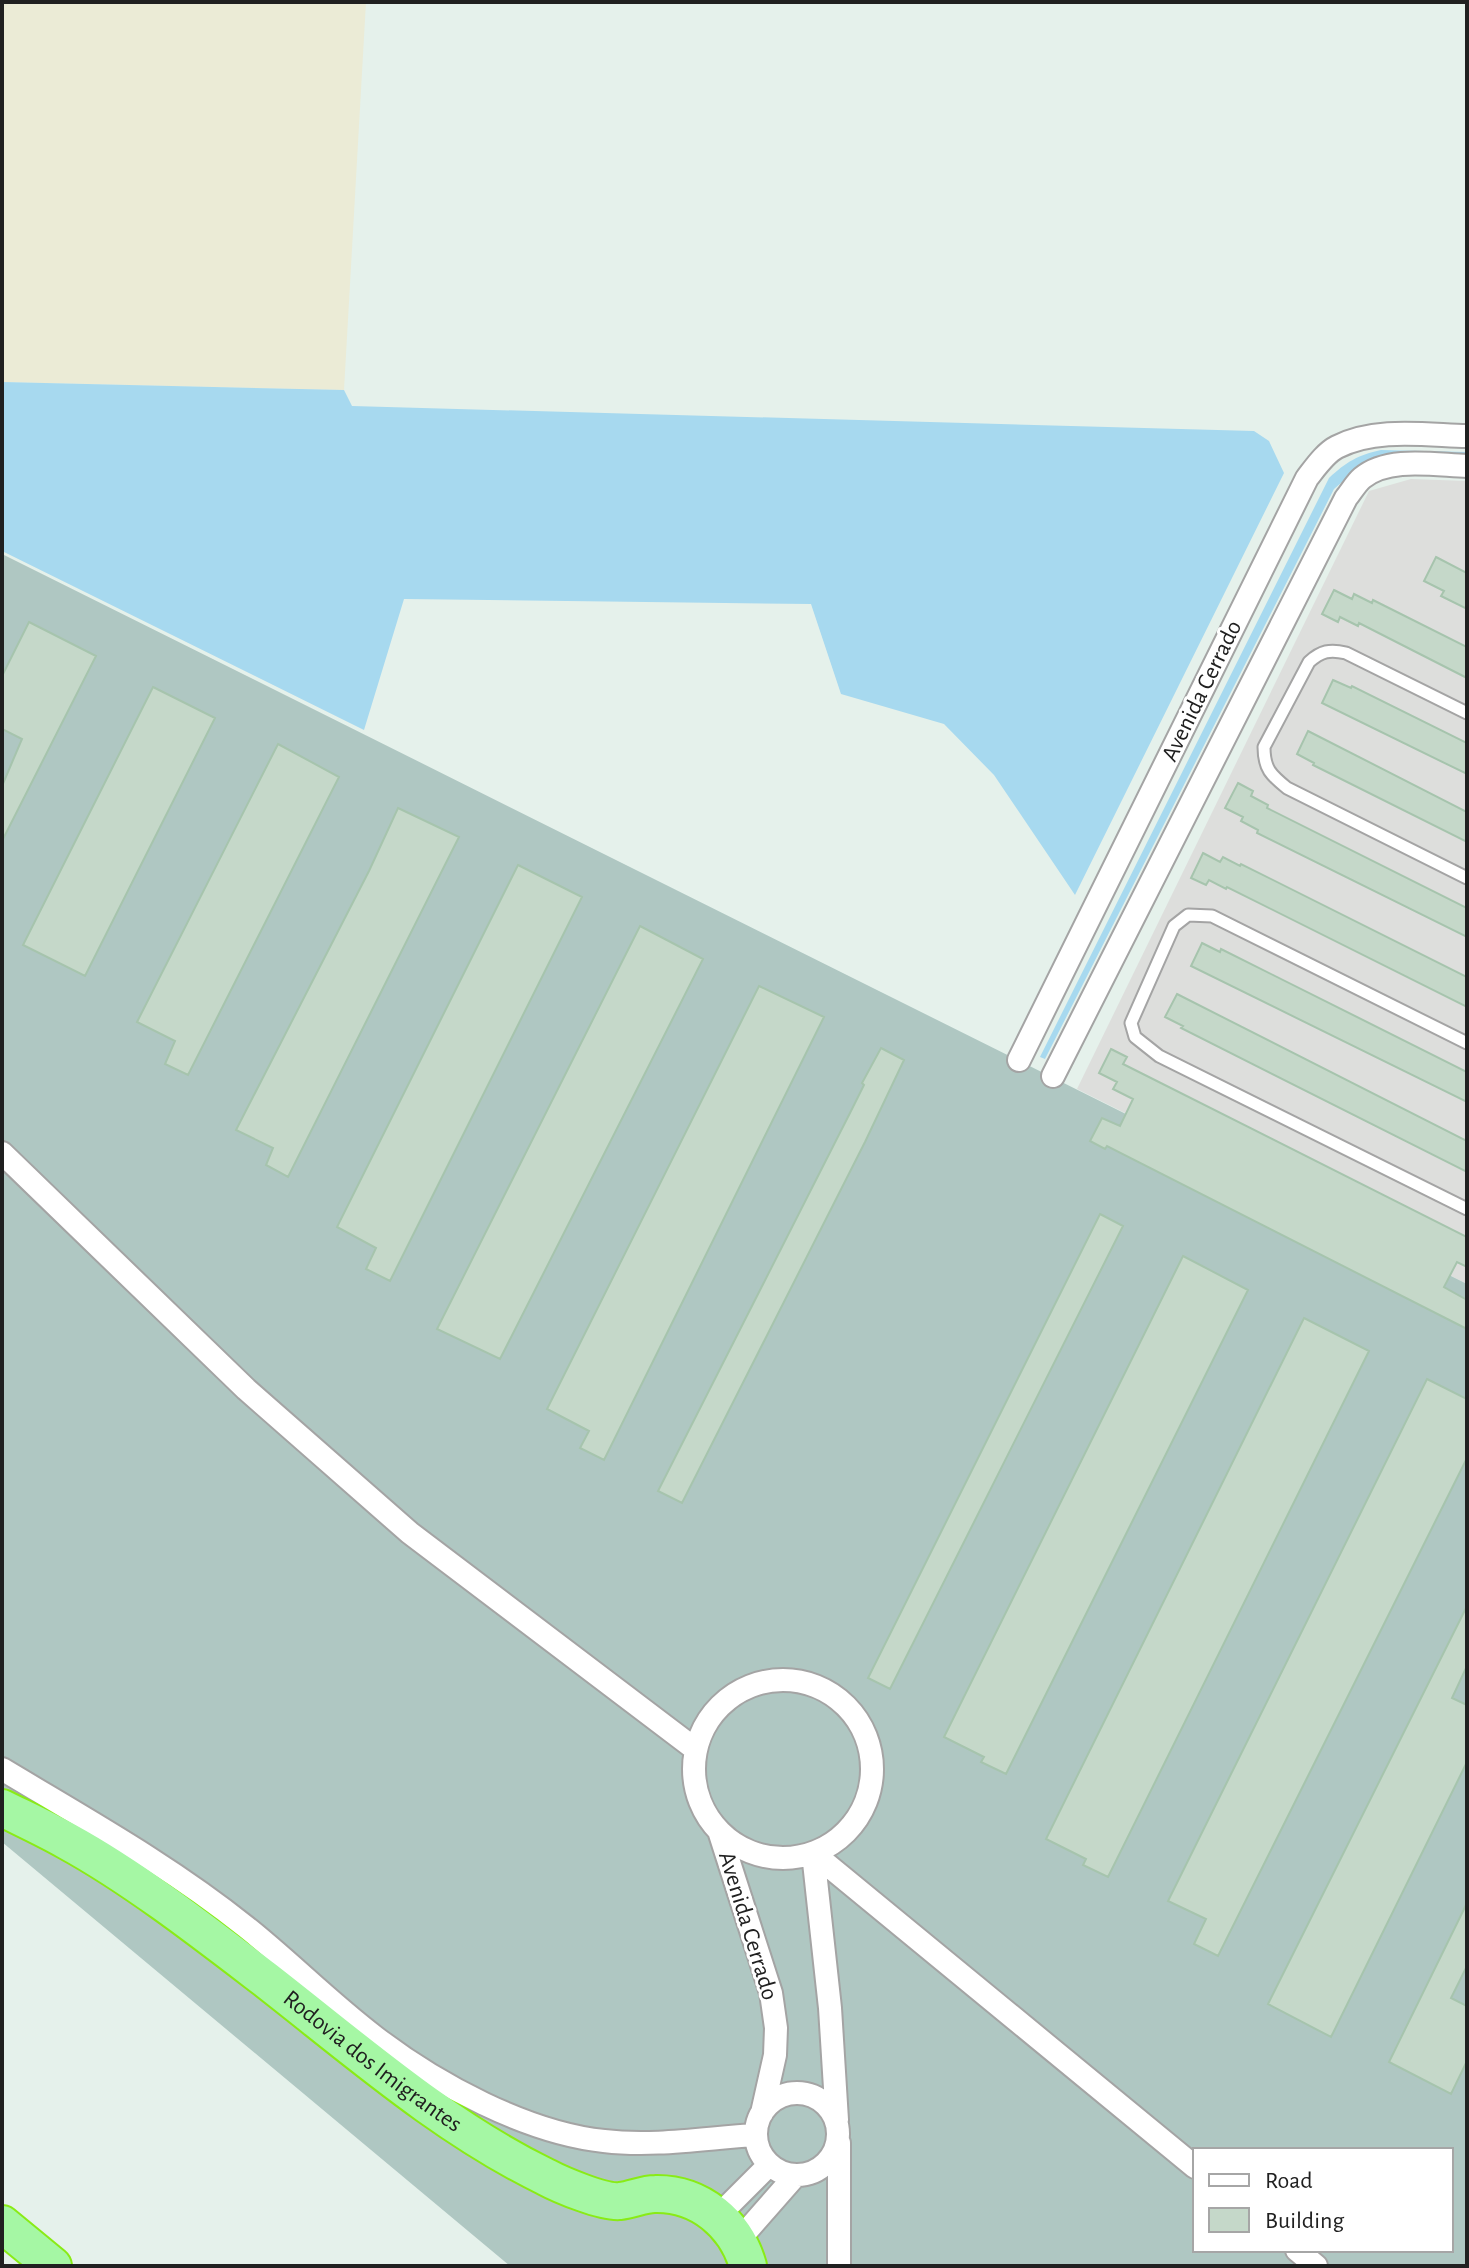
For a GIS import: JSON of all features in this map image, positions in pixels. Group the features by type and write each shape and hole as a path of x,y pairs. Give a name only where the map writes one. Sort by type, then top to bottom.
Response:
{"highway":[{"name":"Rodovia dos Imigrantes","path":"2,1808 69,1842 143,1890 264,1978 374,2067 496,2150 548,2178 590,2194 618,2201 638,2195 671,2194 702,2205 735,2241"},
{"path":"2,2224 53,2266"}],"street":[{"name":"Avenida Cerrado","path":"1019,1060 1307,478 1336,447 1367,438 1395,434 1467,436"},
{"name":"Avenida Cerrado","path":"1053,1076 1346,498 1361,479 1379,468 1410,464 1467,466"},
{"path":"2,1153 246,1389 410,1533 695,1749"},
{"name":"Avenida Cerrado","path":"720,1834 745,1851 774,1859 805,1857 833,1844 855,1823 869,1796 872,1765 867,1738 853,1713 832,1694 807,1682 779,1679 751,1684 727,1698 706,1721 695,1749 693,1780 702,1809 720,1834 771,1993 776,2028 775,2055 758,2124"},
{"path":"2,1769 161,1865 245,1926 374,2037 466,2093 535,2125 604,2141 663,2142 758,2124"},
{"path":"813,1853 830,2008 838,2126 839,2266"},
{"path":"813,1853 1193,2165"},
{"path":"735,2241 802,2176 821,2169 831,2159 837,2146 838,2126 830,2108 808,2094 782,2096 770,2103 758,2124 761,2154 769,2165 781,2173 802,2176 826,2180 833,2189 839,2212"},
{"path":"735,2241 769,2165"},
{"path":"1299,2252 1316,2266"}],"lane":[{"path":"1467,713 1333,649 1318,654 1309,662 1264,747 1264,762 1272,775 1287,788 1467,878"},
{"path":"1467,1043 1212,916 1188,915 1174,926 1131,1023 1135,1037 1159,1056 1467,1209"}],"shaded area":[{"path":"2,2 366,2 344,390 2,382"},
{"path":"2,382 344,390 352,406 1254,431 1269,441 1284,473 1075,895 994,775 944,724 841,694 811,604 404,599 364,730 2,551"},
{"path":"1381,450 1467,452 1467,461 1357,469 1334,489 1045,1059 1040,1057 1329,478 1353,460"},
{"path":"1411,479 1467,481 1467,1284 1077,1089 1369,491"},
{"path":"2,554 1467,1284 1467,2266 510,2266 2,1842"}],"building":[{"path":"1436,557 1467,573 1467,609 1441,596 1444,591 1424,581"},
{"path":"1334,590 1352,599 1354,594 1372,603 1373,600 1467,647 1467,678 1359,623 1358,626 1340,617 1338,622 1322,614"},
{"path":"29,622 96,656 2,841 2,786 22,739 2,729 2,676"},
{"path":"1333,680 1352,686 1467,743 1467,774 1322,703"},
{"path":"153,687 215,718 85,976 23,945"},
{"path":"1308,731 1467,812 1467,842 1313,765 1297,754"},
{"path":"278,744 339,777 188,1075 165,1064 175,1041 137,1022"},
{"path":"1238,783 1253,791 1251,796 1268,805 1267,808 1467,908 1467,937 1257,833 1258,830 1241,821 1243,817 1225,808"},
{"path":"398,808 459,837 288,1177 266,1165 273,1148 236,1130 369,871"},
{"path":"1203,853 1220,862 1223,857 1241,864 1467,977 1467,1007 1227,887 1209,880 1206,885 1191,878"},
{"path":"518,865 582,897 390,1281 366,1269 376,1248 337,1227"},
{"path":"640,926 703,959 500,1359 437,1329"},
{"path":"1202,943 1220,952 1221,949 1467,1072 1467,1102 1191,966"},
{"path":"759,986 824,1017 604,1460 580,1448 589,1431 547,1409"},
{"path":"1177,994 1467,1141 1467,1172 1181,1028 1183,1026 1165,1017"},
{"path":"881,1048 904,1060 682,1503 658,1491"},
{"path":"1111,1049 1127,1057 1123,1064 1467,1237 1467,1267 1457,1262 1444,1287 1467,1300 1467,1329 1107,1146 1105,1149 1090,1141 1102,1118 1120,1126 1133,1099 1113,1089 1117,1082 1099,1073"},
{"path":"1100,1214 1123,1226 890,1689 868,1678"},
{"path":"1183,1256 1248,1290 1006,1774 981,1762 984,1757 944,1737"},
{"path":"1304,1318 1369,1351 1108,1877 1083,1865 1086,1859 1046,1839"},
{"path":"1427,1379 1467,1399 1467,1458 1218,1956 1194,1944 1206,1919 1168,1901"},
{"path":"1467,1606 1467,1666 1452,1698 1467,1705 1467,1762 1331,2037 1268,2004"},
{"path":"1467,1903 1467,1966 1451,1998 1467,2006 1467,2061 1451,2094 1389,2062"}]}
